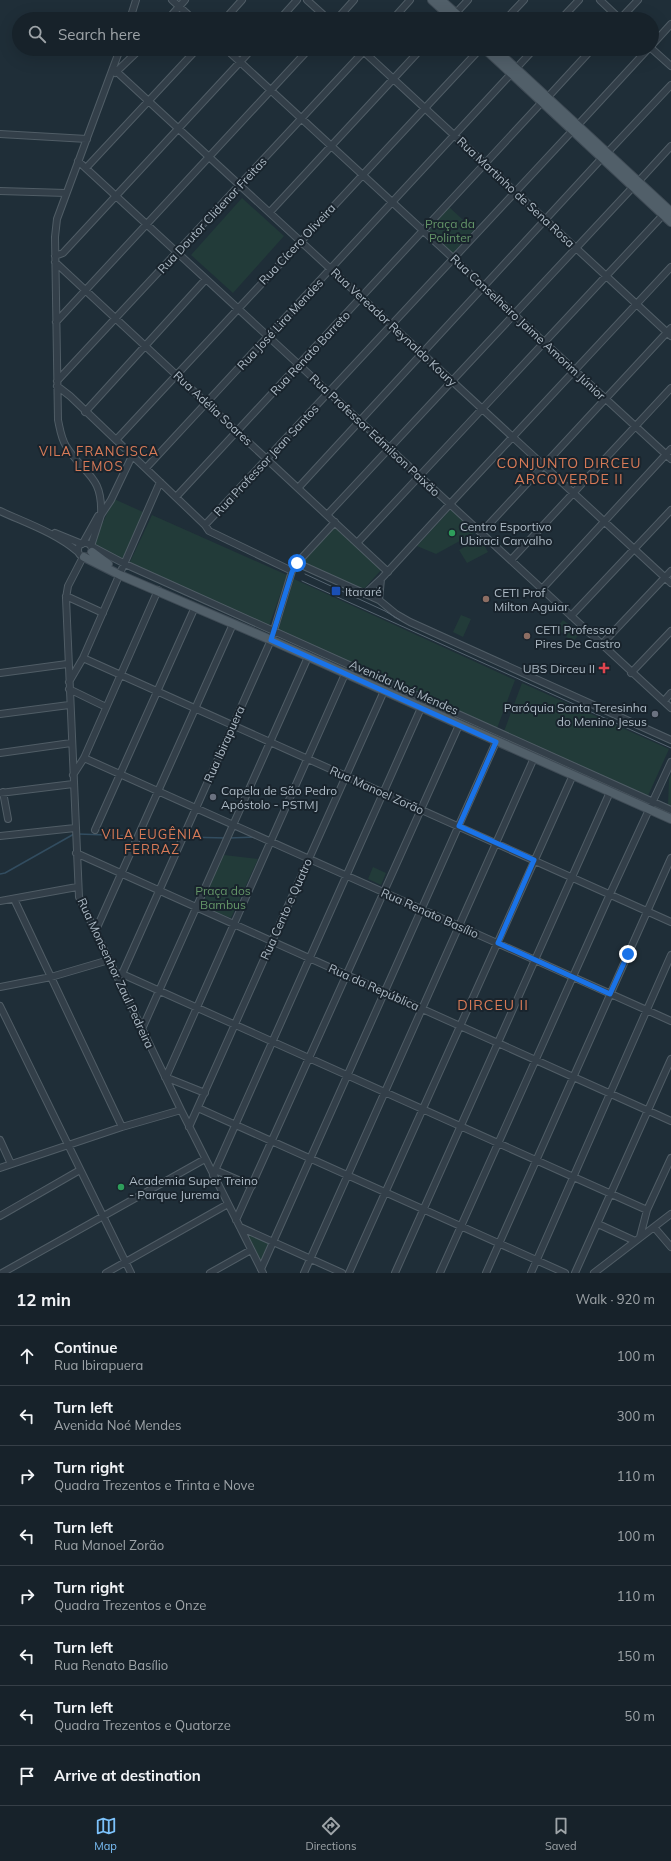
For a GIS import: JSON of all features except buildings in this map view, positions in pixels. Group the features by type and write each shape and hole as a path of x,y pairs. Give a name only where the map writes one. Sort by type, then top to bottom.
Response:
{"main road":[{"path":"432,0 447,12"},
{"path":"441,0 450,12"},
{"path":"494,56 514,71 604,156 668,211 671,222"},
{"path":"501,56 514,71"},
{"name":"Avenida Noé Mendes","path":"91,549 103,562 158,590 610,792 651,806 671,819"},
{"name":"Avenida Noé Mendes","path":"81,555 123,572"}],"street":[{"path":"132,12 136,0"},
{"path":"172,0 185,12"},
{"path":"174,12 185,0"},
{"path":"231,12 242,0"},
{"path":"286,12 297,0"},
{"path":"307,0 320,12"},
{"path":"343,12 354,0"},
{"path":"399,12 410,0"},
{"path":"459,12 468,0"},
{"path":"513,12 524,0"},
{"path":"568,12 579,0"},
{"path":"600,0 613,12"},
{"path":"627,12 638,0"},
{"path":"659,37 671,24"},
{"path":"659,55 671,66"},
{"path":"81,555 89,556 100,514 100,497 96,481 69,450 62,437 58,420 55,259 56,223 118,56"},
{"path":"111,76 118,72 133,56"},
{"path":"86,168 190,56"},
{"name":"Rua Conselheiro Jaime Amorim Júnior","path":"234,56 424,230 671,460"},
{"path":"55,259 63,253 246,56"},
{"path":"56,322 302,56"},
{"name":"Rua Doutor Clidenor Freitas","path":"57,383 358,56"},
{"name":"Rua Martinho de Sena Rosa","path":"369,56 606,276 670,332"},
{"path":"270,212 414,56"},
{"name":"Rua Cícero Oliveira","path":"116,440 300,240 363,175 473,56"},
{"name":"Rua José Lira Mendes","path":"146,468 528,56"},
{"name":"Rua Renato Barreto","path":"176,497 586,56"},
{"name":"Rua Professor Jean Santos","path":"205,526 642,56"},
{"name":"Rua Vereador Reynaldo Koury","path":"118,72 671,583"},
{"path":"299,487 671,85"},
{"path":"0,134 87,139"},
{"path":"327,515 671,146"},
{"name":"Rua Professor Edmilson Paixão","path":"78,162 511,560 631,673 671,708"},
{"path":"0,190 66,193"},
{"path":"357,543 668,211"},
{"name":"Rua Adélia Soares","path":"55,259 86,290 268,458 388,572"},
{"path":"365,594 388,572 671,267"},
{"path":"85,412 206,279"},
{"path":"481,533 605,398 670,332"},
{"path":"57,383 85,412 176,497 205,526 208,531 292,572"},
{"path":"511,560 671,388"},
{"path":"542,589 671,449"},
{"path":"100,514 111,500 132,456"},
{"path":"69,682 83,658 123,572 160,482"},
{"path":"571,616 671,510"},
{"name":"Avenida Noé Mendes","path":"0,511 68,544 81,555"},
{"name":"Rua Monsenhor Zaul Pedreira","path":"100,514 78,547 81,555 72,576 66,596 67,664 77,887 80,903 189,1127 205,1159 214,1172 228,1204 262,1271"},
{"name":"Rua Ibirapuera","path":"122,974 271,640 292,572 297,563 335,522"},
{"name":"Avenida Noé Mendes","path":"43,531 53,532 82,543 91,549"},
{"path":"297,563 379,600 396,614 410,622 671,740"},
{"path":"601,645 671,571"},
{"path":"123,572 274,631 651,806 671,810"},
{"path":"379,600 381,579"},
{"path":"73,775 84,758 158,590"},
{"path":"66,596 103,613"},
{"path":"95,830 195,607"},
{"path":"95,932 233,624"},
{"path":"631,673 671,631"},
{"path":"142,1029 308,657"},
{"name":"Rua Manoel Zorão","path":"83,658 671,922"},
{"path":"0,673 67,664"},
{"path":"205,1093 166,1077 345,674"},
{"path":"69,689 106,707"},
{"name":"Rua Cento e Quatro","path":"189,1127 384,691"},
{"path":"664,701 671,693"},
{"path":"0,714 69,704"},
{"path":"252,1186 214,1172 421,708"},
{"path":"236,1220 310,1059 459,725"},
{"path":"262,1271 273,1241 496,742"},
{"path":"0,753 71,743"},
{"name":"Rua Renato Basílio","path":"84,758 671,1021"},
{"path":"304,1273 534,758"},
{"path":"440,1273 572,977 671,762"},
{"path":"348,1273 498,943 572,775"},
{"path":"8,819 2,793 73,784"},
{"path":"395,1273 610,792"},
{"path":"0,836 75,832"},
{"name":"Rua da República","path":"76,853 671,1121"},
{"path":"486,1273 671,858"},
{"path":"0,901 77,887"},
{"path":"14,899 122,1127"},
{"path":"531,1273 671,955"},
{"path":"0,987 51,977 108,960"},
{"path":"114,973 122,974 197,1007 647,1210"},
{"path":"0,1006 131,1273"},
{"path":"575,1273 612,1194 671,1059"},
{"path":"198,1108 565,1273"},
{"path":"0,1168 122,1127 181,1110"},
{"path":"0,1140 11,1164"},
{"path":"637,1239 647,1210 671,1158"},
{"path":"2,1273 205,1159"},
{"path":"0,1216 80,1170"},
{"path":"664,1173 671,1176"},
{"path":"106,1273 228,1204"},
{"path":"594,1273 671,1214"},
{"path":"598,1224 637,1239"},
{"path":"240,1227 342,1273"},
{"path":"654,1227 671,1247"},
{"path":"210,1273 251,1250"}],"green space":[{"path":"242,198 284,236 233,293 191,255"},
{"name":"Praça da Polinter","path":"448,206 474,230 452,254 426,229"},
{"path":"114,499 143,512 122,561 97,548 94,541"},
{"path":"451,509 476,532 436,554 417,546"},
{"path":"152,515 287,575 269,626 129,564"},
{"path":"335,526 382,569 363,590 302,562"},
{"path":"480,538 488,552 467,563 459,550"},
{"path":"294,579 515,680 496,731 278,631"},
{"path":"461,615 471,619 463,637 453,632"},
{"path":"563,620 580,633 573,642 556,628"},
{"path":"522,683 669,749 647,798 503,734"},
{"path":"671,774 671,806 668,805 669,779"},
{"name":"Praça dos Bambus","path":"224,855 258,859 231,918 200,906"},
{"path":"373,867 386,873 381,885 368,879"},
{"path":"240,1227 273,1241 261,1269"}],"waterway":[{"path":"0,874 5,873 74,834"},
{"path":"78,834 136,836"},
{"path":"140,836 182,837"},
{"path":"185,837 226,838"},
{"path":"229,838 256,837"}],"tram line":[{"path":"305,574 385,611 400,620"},
{"path":"302,581 671,748"}],"place":[{"name":"Centro Esportivo Ubiraci Carvalho","path":"452,533"},
{"name":"Itararé","path":"336,591"},
{"name":"CETI Prof Milton Aguiar","path":"486,599"},
{"name":"CETI Professor Pires De Castro","path":"527,636"},
{"name":"UBS Dirceu II","path":"604,668"},
{"name":"Paróquia Santa Teresinha do Menino Jesus","path":"655,714"},
{"name":"Capela de São Pedro Apóstolo - PSTMJ","path":"213,797"},
{"name":"Academia Super Treino - Parque Jurema","path":"121,1187"}],"district":[{"name":"VILA FRANCISCA LEMOS","path":"99,458"},
{"name":"CONJUNTO DIRCEU ARCOVERDE II","path":"569,472"},
{"name":"VILA EUGÊNIA FERRAZ","path":"152,842"},
{"name":"DIRCEU II","path":"493,1005"}],"route":[{"path":"297,563 292,572 271,640 496,742 459,826 534,860 498,943 610,994 628,954"}]}
